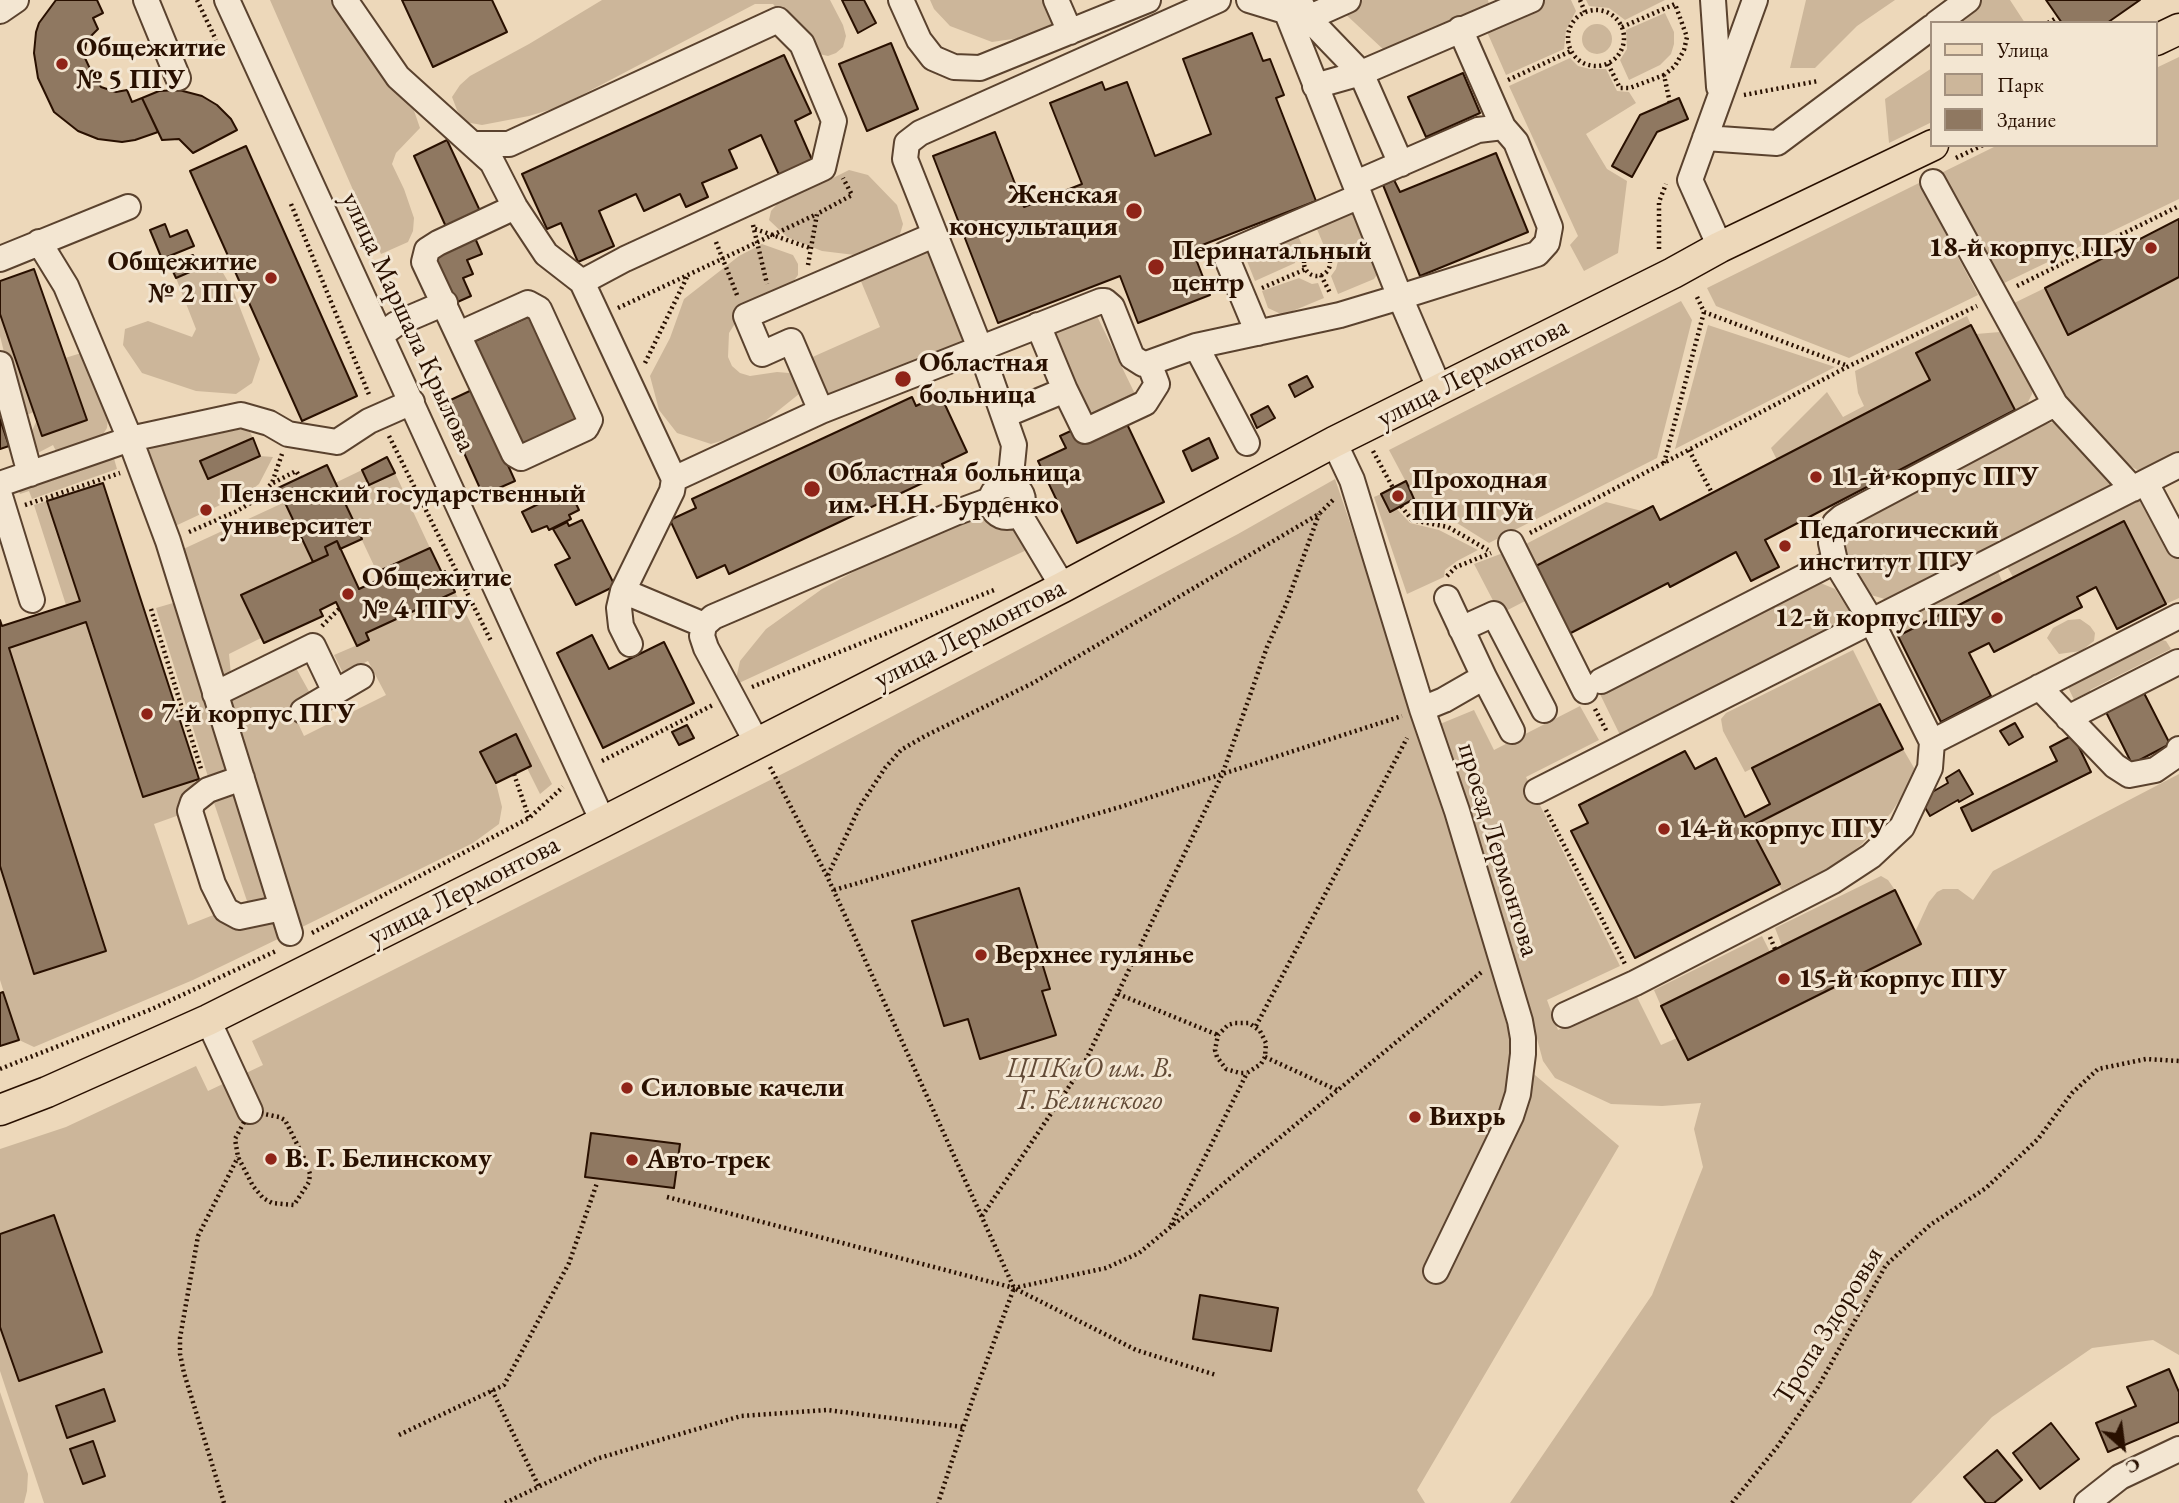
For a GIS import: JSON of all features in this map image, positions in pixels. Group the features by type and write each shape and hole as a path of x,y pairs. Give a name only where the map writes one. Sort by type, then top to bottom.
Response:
{"main road":[{"path":"2158,39 2179,29"},
{"name":"улица Лермонтова","path":"0,1110 47,1092 208,1020 603,822 763,755 1063,587 1257,461 1334,442 1720,247 1930,146"}],"street":[{"path":"0,11 16,0"},
{"path":"146,0 178,78"},
{"name":"улица Маршала Крылова","path":"227,0 603,822"},
{"path":"345,0 398,77 492,162 515,207 546,254 582,282 674,478 672,491 624,591 618,616 630,644"},
{"path":"901,0 919,40 933,58 954,67 980,68 1148,0"},
{"path":"1056,0 1070,32"},
{"path":"1010,485 1014,445 980,348 905,159 908,143 913,138 1218,0"},
{"path":"1248,0 1298,11 1348,0"},
{"path":"1315,86 1361,74 1531,0"},
{"path":"1713,0 1720,98"},
{"path":"1720,247 1690,180 1755,0"},
{"path":"1940,21 1968,0"},
{"path":"1298,11 1361,74 1401,164"},
{"path":"1298,11 1315,86 1440,390"},
{"path":"472,144 509,144 778,20 802,44 834,121 823,168 625,259 582,282"},
{"path":"1705,138 1777,143 1930,28"},
{"path":"674,478 821,411 1101,301 1112,307 1132,357 1143,364 1196,346 1340,315 1537,254 1547,243 1550,227 1516,142 1503,127 1460,29"},
{"path":"1258,333 1226,254 1358,190 1401,164 1478,130 1503,127"},
{"path":"1933,183 2055,404 2139,486 2179,545"},
{"path":"0,259 128,207"},
{"path":"459,334 528,303 540,309 590,420 586,428 521,458 514,454 424,262 427,250 438,243 515,207"},
{"path":"821,411 791,341 762,354 746,316 934,235"},
{"path":"38,243 66,286 141,467 168,541 290,933"},
{"path":"381,335 396,324 445,303"},
{"path":"1038,325 1085,431 1145,403 1157,384 1149,363"},
{"path":"1196,346 1257,461"},
{"path":"0,364 30,474"},
{"path":"1005,415 1065,390"},
{"path":"0,484 130,439 241,415 269,424 288,434 337,442 369,421 412,402"},
{"path":"1565,1016 1833,881 1871,856 1902,827 1930,768 1932,742 1872,622 1835,561 1832,531 1835,523 1842,517 2055,404"},
{"name":"проезд Лермонтова","path":"1334,442 1352,480 1422,709 1457,811 1523,1038 1518,1094 1503,1135 1436,1271"},
{"path":"1537,791 2179,465"},
{"path":"763,755 706,648 702,636 704,625 713,617 990,500 996,488 1010,485 1018,489 1023,503 1018,512 1008,517 994,511 990,500"},
{"path":"2,504 32,600"},
{"path":"1018,512 1063,587"},
{"path":"1501,548 1593,686 1835,561"},
{"path":"624,591 704,625"},
{"path":"1447,598 1512,731"},
{"path":"1461,629 1494,614 1544,710"},
{"path":"1932,742 2175,618 2178,666 2068,718"},
{"path":"215,694 313,646 335,692"},
{"path":"303,711 361,677"},
{"path":"1422,709 1484,677"},
{"path":"2039,687 2115,766 2130,775 2155,770 2178,754 2179,749"},
{"path":"242,778 208,790 193,802 190,811 213,884 226,910 239,917 282,908"},
{"path":"208,1020 250,1111"},
{"path":"2087,1503 2120,1477 2179,1449"}],"path":[{"path":"1580,0 1585,12"},
{"path":"1608,64 1620,88 1630,88 1664,75 1679,58 1687,37 1675,4 1622,27"},
{"path":"1603,11 1611,14 1622,27 1623,44 1615,59 1608,64 1583,64 1571,51 1568,33 1577,17 1585,12 1603,11"},
{"path":"2052,21 2058,18"},
{"path":"1487,90 1571,51"},
{"path":"1664,75 1670,103"},
{"path":"599,318 817,215 852,195 828,146"},
{"path":"748,203 772,305"},
{"path":"1447,598 1444,583 1449,572 1501,548 1849,366 2179,206"},
{"path":"803,292 817,215"},
{"path":"709,221 746,316"},
{"path":"754,228 810,248"},
{"path":"1648,255 1660,249"},
{"path":"1313,251 1322,251 1328,256 1330,263 1325,274 1313,275 1306,269 1305,261 1313,251"},
{"path":"1243,296 1306,269"},
{"path":"632,390 687,276"},
{"path":"1664,463 1704,312 1697,297"},
{"path":"1704,312 1849,366"},
{"path":"272,483 288,434"},
{"path":"1373,450 1393,488"},
{"path":"1689,450 1712,494"},
{"path":"2,504 141,467"},
{"path":"168,541 235,512 256,499 272,483 296,471 300,477"},
{"path":"827,876 860,806 885,768 901,750 1033,683 1319,514 1352,480"},
{"path":"1401,506 1412,520 1448,527 1501,548"},
{"path":"982,1216 1083,1066 1118,994 1222,775 1267,647 1286,605 1319,514"},
{"path":"599,763 732,696 999,587"},
{"path":"151,609 208,790"},
{"path":"834,890 1222,775 1422,709"},
{"path":"1255,1026 1422,709"},
{"path":"763,755 834,890 1014,1288 938,1503"},
{"path":"514,774 529,818"},
{"path":"1537,791 1635,983"},
{"path":"1014,1288 1091,1272 1120,1263 1139,1253 1501,956"},
{"path":"1118,994 1218,1035"},
{"path":"1170,1228 1247,1073 1261,1064 1265,1057 1266,1043 1261,1031 1255,1026 1235,1023 1218,1035 1215,1050 1221,1063 1233,1072 1247,1073"},
{"path":"1265,1057 1339,1091"},
{"name":"Тропа Здоровья","path":"1732,1503 1777,1447 1818,1387 1886,1265 1930,1225 1986,1188 2038,1139 2072,1093 2098,1069 2147,1059 2179,1061"},
{"path":"250,1111 279,1117 285,1120 306,1162 310,1174 309,1182 294,1205 267,1201 253,1186 239,1157 235,1146 236,1139 250,1111"},
{"path":"224,1503 180,1354 180,1338 198,1236 239,1157"},
{"path":"399,1435 504,1385 569,1263 597,1183"},
{"path":"667,1197 1014,1288 1136,1350 1216,1375"},
{"path":"492,1390 539,1487"},
{"path":"505,1503 596,1460 740,1416 827,1410 963,1427"}],"green space":[{"path":"270,0 334,0 381,75 411,102 420,128 396,153 392,164 414,218 413,231 408,242 381,254"},
{"path":"602,0 830,0 846,36 843,47 836,53 828,56 819,54 773,4 755,4 559,107 482,125 465,122 452,97 470,76"},
{"path":"930,0 1047,0 1053,13 1052,26 1047,34 992,42 950,26 934,9"},
{"path":"1363,0 1488,0 1489,4 1385,51 1341,10"},
{"path":"1541,0 1571,0 1576,11 1566,30 1564,49 1506,75 1484,25"},
{"path":"1586,0 1665,0 1625,20 1609,8 1589,6"},
{"path":"1806,0 1895,0 1857,26 1815,68 1790,68"},
{"path":"1973,0 2010,0 2024,21 1956,21"},
{"path":"1665,13 1674,32 1671,54 1660,65 1629,80 1620,60 1627,49 1626,30"},
{"path":"1597,24 1608,28 1612,39 1608,50 1597,54 1586,50 1582,39 1586,28"},
{"path":"2179,57 2179,199 1998,286 1939,174 1994,147 2158,147 2158,67"},
{"path":"1570,58 1578,66 1606,69 1617,91 1629,92 1636,103 1586,134 1607,169 1627,181 1618,253 1584,271 1570,245 1578,236 1509,86"},
{"path":"1930,69 1930,123 1889,143 1885,99"},
{"path":"849,170 868,175 897,205 903,224 900,234 891,242 863,256 822,251 787,237 769,220 771,211 778,203 793,193"},
{"path":"1919,183 1978,295 1849,358 1716,306 1707,288"},
{"path":"1354,208 1370,237 1337,251 1324,246 1314,222"},
{"path":"1296,231 1302,245 1295,263 1255,281 1245,256"},
{"path":"762,244 793,255 798,264 798,275 793,282 743,311 729,333 728,357 732,366 740,373 750,376 789,373 796,377 799,394 764,422 737,436 711,444 677,433 659,410 650,376 670,338 684,299 739,256"},
{"path":"932,248 971,339 826,402 808,359 880,327 860,279"},
{"path":"1373,248 1378,273 1374,279 1338,294 1331,276 1338,261"},
{"path":"219,266 233,290 260,359 252,383 236,394 196,391 142,373 123,345 125,329 148,321 192,337 196,329 176,278 199,268"},
{"path":"2179,277 2179,455 2149,471 2139,471 2120,460 2058,397 2008,306 2045,288 2069,334"},
{"path":"1299,278 1312,284 1318,283 1324,298 1283,315 1268,308 1262,291"},
{"path":"1681,301 1692,320 1657,458 1489,543 1449,518 1423,514 1389,450"},
{"path":"0,314 34,412 24,416 15,396 0,336"},
{"path":"1096,314 1137,398 1094,414 1088,408 1053,334"},
{"path":"1967,316 1971,325 1916,353 1930,380 1777,460 1771,448 1827,392 1843,417 1864,406 1858,393 1855,371"},
{"path":"1708,325 1835,367 1675,449"},
{"path":"1976,334 2009,334 2033,380 2032,394 2027,404 2015,410"},
{"path":"88,354 108,418 107,428 102,436 58,455 53,445 34,455 30,435 37,420 87,420 65,358"},
{"path":"2060,420 2120,482 1888,600 1871,595 1864,588 1843,542 1846,530 1853,521 2033,428"},
{"path":"243,429 250,432 253,438 200,461 208,479 260,456 273,457 259,484 250,491 171,528 147,451 180,440"},
{"path":"113,455 117,469 32,499 29,491 20,494 18,489"},
{"path":"362,470 369,485 395,473 430,548 377,572 335,483"},
{"name":"ЦПКиО им. В. Г. Белинского","path":"1335,479 1446,803 1516,1059 1619,1146 1417,1490 1425,1503 44,1503 0,1371 0,1149 66,1127 196,1066 208,1091 263,1065 252,1041 798,766 1238,534"},
{"path":"1381,494 1390,511 1396,508 1410,523 1439,530 1478,550 1445,570 1444,577 1407,594 1374,497"},
{"path":"2142,495 2179,557 2179,598 2166,604 2124,521 2013,577 2004,561"},
{"path":"47,501 80,601 66,605 34,505"},
{"path":"285,502 313,562 241,595 261,638 229,654 231,675 223,676 217,673 179,551"},
{"path":"1606,502 1642,511 1535,566 1526,544"},
{"path":"988,510 1005,524 1017,522 1031,548 739,683 736,679 740,661 766,629 822,589 890,552"},
{"path":"1503,553 1529,599 1500,614 1474,564"},
{"path":"1995,565 2003,583 1898,636 1889,619"},
{"path":"1818,582 1835,589 1853,617 1620,735 1598,690 1602,687 1605,693 1753,618 1750,612"},
{"path":"455,592 552,784 540,794 527,768 531,766 516,735 480,752 496,783 502,807 499,824 473,843 298,929 228,698 296,668 311,695 290,706 304,736 386,695 368,661 343,673 334,655 369,640 367,633"},
{"path":"180,601 235,772 209,780 156,608"},
{"path":"2080,619 2095,633 2094,641 2081,651 2059,654 2047,638 2053,628 2068,620"},
{"path":"86,622 143,797 194,781 197,790 185,813 154,824 188,925 221,912 276,918 280,938 193,980 34,1047 19,1040 0,980 0,867 34,974 106,951 9,648"},
{"path":"2166,641 2171,649 2090,690 2093,700 2078,708 2066,683 2151,642"},
{"path":"1853,650 1880,704 1745,772 1723,731 1721,719 1726,713"},
{"path":"1580,706 1599,740 1526,777 1620,966 1547,1000 1558,1030 1635,993 1661,1045 1677,1038 1688,1060 1921,944 1915,932 1929,902 1937,892 1943,889 1958,889 1973,900 1993,871 2179,774 2179,1355 2153,1340 2092,1348 1992,1417 1911,1503 1510,1503 1652,1295 1703,1167 1694,1129 1701,1103 1662,1106 1611,1104 1555,1078 1543,1061 1512,946 1440,724 1474,710 1494,750"},
{"path":"1903,749 1917,773 1891,813 1861,845 1838,863 1782,891 1750,827"},
{"path":"239,783 276,903 233,907 247,901 214,803 199,808"},
{"path":"1881,876 1888,880 1895,890 1782,946 1775,928"},
{"path":"1762,936 1770,952 1661,1006 1654,990"},
{"path":"0,1392 28,1474 24,1503 0,1503"}],"building":[{"name":"Общежитие № 5 ПГУ","path":"56,0 97,0 103,13 93,18 98,29 87,40 85,49 85,58 91,71 101,87 116,92 127,90 132,102 142,98 158,132 122,142 98,139 78,131 54,112 38,78 34,53 39,23"},
{"path":"402,0 492,0 507,32 433,67"},
{"path":"842,0 864,0 876,23 858,33"},
{"path":"2046,0 2140,0 2110,21 2061,21"},
{"path":"1252,33 1263,61 1270,59 1284,95 1276,98 1316,201 1192,249 1210,295 1138,323 1120,276 998,323 933,156 995,132 1024,207 1082,184 1050,103 1102,82 1105,90 1127,82 1155,156 1211,134 1183,59"},
{"path":"891,43 918,109 867,131 839,64"},
{"path":"784,55 811,113 795,121 813,162 780,177 761,135 729,150 737,168 702,183 708,197 686,207 680,194 644,211 636,194 599,211 614,246 578,262 561,223 547,229 522,174"},
{"path":"1463,73 1480,113 1426,137 1408,97"},
{"path":"179,90 202,96 217,105 231,119 237,130 193,153 179,139 162,140 142,98 159,91"},
{"path":"1679,98 1688,119 1657,132 1632,177 1612,166 1640,115"},
{"path":"447,140 481,213 447,229 414,156"},
{"name":"Общежитие № 2 ПГУ","path":"246,146 357,396 302,421 190,171"},
{"path":"1496,153 1528,232 1420,276 1383,185 1394,180 1400,192"},
{"name":"18-й корпус ПГУ","path":"2179,219 2179,277 2068,335 2045,288"},
{"path":"165,224 170,237 187,230 194,246 162,259 150,230"},
{"path":"475,238 482,254 467,260 473,274 463,278 471,296 453,304 432,257"},
{"path":"193,255 199,268 176,278 170,265"},
{"path":"34,269 87,420 42,436 0,314 0,281"},
{"path":"532,315 581,423 520,451 471,343"},
{"name":"11-й корпус ПГУ","path":"1971,325 2015,410 1765,540 1779,567 1751,581 1736,552 1670,587 1668,583 1563,637 1528,570 1653,506 1660,520 1930,380 1916,353"},
{"path":"1307,376 1313,387 1295,397 1289,385"},
{"path":"474,389 515,481 483,495 442,404"},
{"path":"940,394 967,452 942,464 946,472 729,574 725,565 697,578 670,520 696,508 692,499 912,397 916,406"},
{"path":"1268,406 1275,418 1257,428 1251,415"},
{"path":"0,419 9,446 0,449"},
{"path":"1126,422 1164,502 1077,543 1038,461 1066,448 1060,436 1075,429 1081,442"},
{"path":"253,438 260,456 208,479 200,461"},
{"path":"1209,438 1218,458 1192,471 1183,451"},
{"path":"387,457 395,473 369,485 362,470"},
{"path":"327,465 362,539 340,549 337,541 325,547 328,555 313,562 278,488"},
{"name":"Проходная ПИ ПГУй","path":"1406,481 1414,499 1390,512 1381,494"},
{"name":"7-й корпус ПГУ","path":"103,483 199,779 143,797 86,622 9,648 106,951 34,974 0,866 0,620 2,626 80,601 47,501"},
{"path":"569,489 579,510 569,515 571,519 549,530 547,526 532,532 522,512"},
{"path":"582,520 615,586 576,605 555,565 570,558 553,529 567,522 569,526"},
{"name":"12-й корпус ПГУ","path":"2124,521 2166,604 2117,629 2096,587 2077,597 2082,607 1994,652 1989,643 1969,653 1991,696 1941,722 1898,636"},
{"name":"Общежитие № 4 ПГУ","path":"337,541 359,589 380,579 377,572 430,548 455,592 366,633 369,640 357,646 336,602 320,610 323,616 264,643 241,595 328,555 325,547"},
{"path":"592,635 609,669 664,642 694,703 603,748 557,653"},
{"path":"2144,693 2170,744 2132,764 2106,712"},
{"name":"14-й корпус ПГУ","path":"1880,704 1903,749 1750,827 1780,884 1635,958 1571,831 1588,823 1579,805 1685,751 1695,769 1716,758 1745,817 1770,804 1752,768"},
{"path":"2015,723 2023,737 2009,745 2000,731"},
{"path":"687,725 694,738 679,745 672,732"},
{"path":"516,734 531,766 496,783 480,752"},
{"path":"2073,735 2091,772 1972,831 1961,808 2057,761 2050,747"},
{"path":"1959,770 1973,794 1930,816 1920,799 1948,783 1946,778"},
{"name":"Верхнее гулянье","path":"1019,888 1050,989 1042,991 1056,1035 980,1059 968,1019 944,1026 912,921"},
{"name":"15-й корпус ПГУ","path":"1895,890 1921,944 1688,1060 1661,1006"},
{"path":"3,992 19,1040 0,1046 0,993"},
{"name":"Авто-трек","path":"591,1133 680,1144 674,1188 585,1177"},
{"path":"54,1215 102,1352 19,1381 0,1327 0,1234"},
{"path":"1200,1295 1278,1308 1271,1351 1193,1339"},
{"path":"2169,1369 2179,1392 2179,1422 2108,1452 2096,1423 2136,1406 2127,1387"},
{"path":"104,1389 115,1421 67,1438 56,1406"},
{"path":"2051,1423 2079,1459 2040,1489 2013,1453"},
{"path":"93,1441 105,1476 83,1484 70,1449"},
{"path":"1997,1450 2022,1480 1994,1503 1986,1503 1964,1477"}],"place":[{"name":"Общежитие № 5 ПГУ","path":"62,64"},
{"name":"Женская консультация","path":"1134,211"},
{"name":"18-й корпус ПГУ","path":"2151,248"},
{"name":"Перинатальный центр","path":"1156,267"},
{"name":"Общежитие № 2 ПГУ","path":"271,278"},
{"name":"Областная больница","path":"903,379"},
{"name":"11-й корпус ПГУ","path":"1816,477"},
{"name":"Областная больница им. Н.Н. Бурденко","path":"812,489"},
{"name":"Проходная ПИ ПГУй","path":"1398,496"},
{"name":"Пензенский государственный университет","path":"206,510"},
{"name":"Педагогический институт ПГУ","path":"1785,546"},
{"name":"Общежитие № 4 ПГУ","path":"348,594"},
{"name":"12-й корпус ПГУ","path":"1997,618"},
{"name":"7-й корпус ПГУ","path":"147,714"},
{"name":"14-й корпус ПГУ","path":"1664,829"},
{"name":"Верхнее гулянье","path":"981,955"},
{"name":"15-й корпус ПГУ","path":"1784,979"},
{"name":"Силовые качели","path":"627,1088"},
{"name":"Вихрь","path":"1415,1117"},
{"name":"В. Г. Белинскому","path":"271,1159"},
{"name":"Авто-трек","path":"632,1160"}]}
